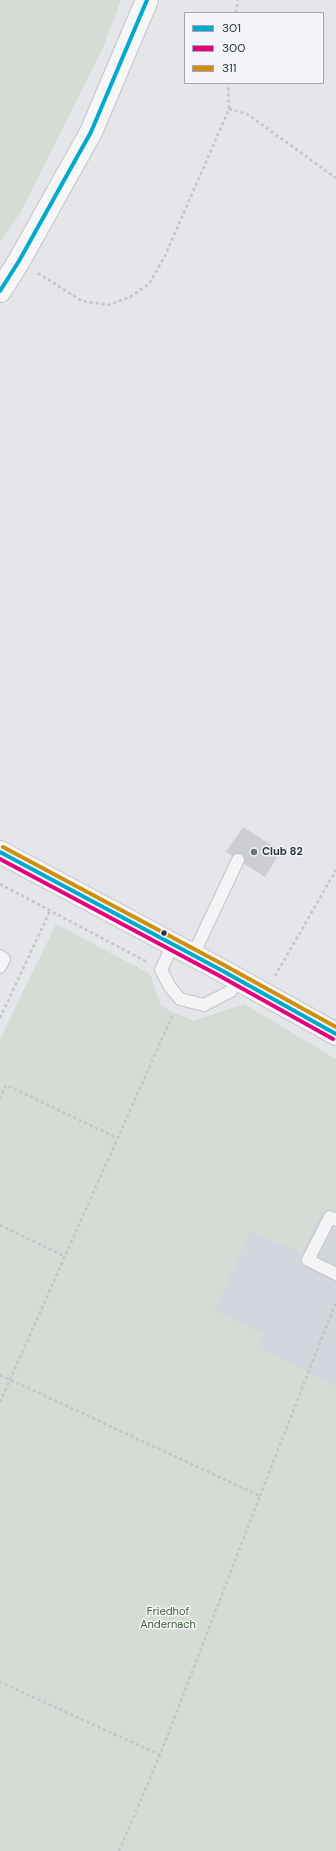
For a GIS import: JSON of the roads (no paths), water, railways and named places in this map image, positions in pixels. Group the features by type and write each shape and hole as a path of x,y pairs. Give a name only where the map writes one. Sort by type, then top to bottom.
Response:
{"street":[{"path":"0,291 19,261 91,132 147,0"},
{"path":"0,852 173,944 336,1034"}],"lane":[{"path":"193,955 238,860"},
{"path":"173,944 161,970 170,987 180,999 204,1005 231,991 239,980"},
{"path":"0,956 4,959 0,967"},
{"path":"336,1220 330,1217 308,1260 336,1274"}],"place":[{"name":"Club 82","path":"254,852"}],"park label":[{"name":"Friedhof Andernach","path":"168,1618"}]}
